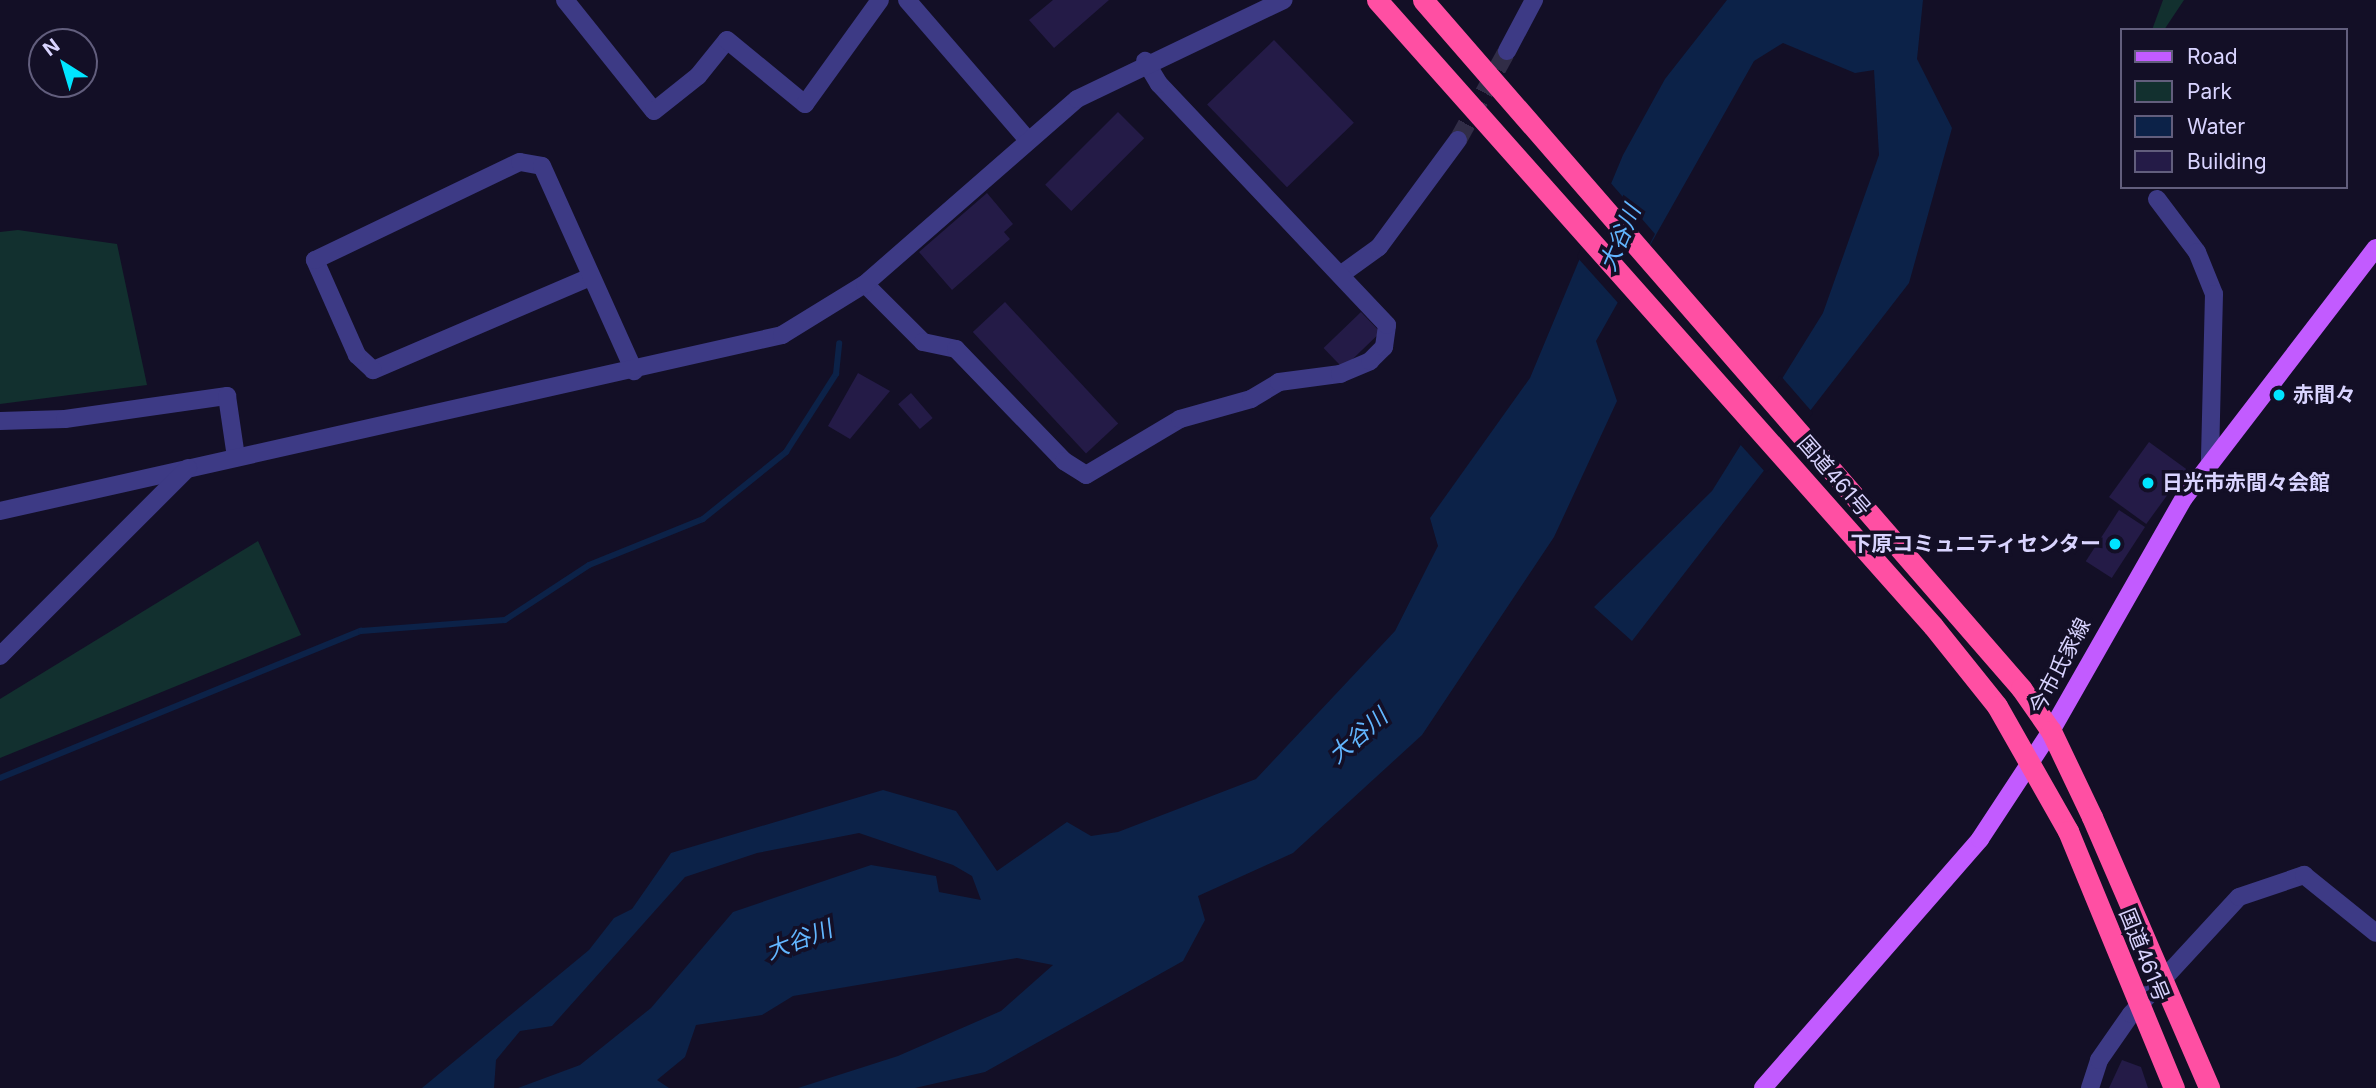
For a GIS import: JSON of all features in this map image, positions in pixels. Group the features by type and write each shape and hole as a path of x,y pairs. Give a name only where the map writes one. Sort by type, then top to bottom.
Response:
{"highway":[{"name":"国道461号","path":"1377,0 1517,152 1933,626 2032,762 2068,831 2138,1009 2174,1088"},
{"name":"国道461号","path":"1423,0 1525,121 1948,601 2051,731 2210,1088"}],"main road":[{"name":"今市氏家線","path":"1763,1088 1980,839 2051,731 2144,560 2210,462 2376,248"}],"street":[{"path":"565,0 654,111 698,76 727,40 805,104 880,0"},
{"path":"907,0 1027,139"},
{"path":"0,511 634,371 782,335 865,284 1027,139 1077,99 1145,61 1284,0"},
{"path":"1507,51 1534,0"},
{"path":"865,284 923,342 956,349 1064,461 1093,473 1123,448 1180,419 1251,399 1279,382 1340,374 1370,361 1384,347 1387,325 1343,273 1159,84 1145,61"},
{"path":"1343,273 1379,247 1458,140"},
{"path":"588,278 373,370 358,355 315,260 520,162 542,166 588,278 634,371"},
{"path":"2157,199 2197,253 2214,294 2210,462"},
{"path":"0,421 65,419 226,396 236,457"},
{"path":"0,656 188,468"},
{"path":"2090,1088 2099,1060 2138,1009 2239,897 2296,874 2313,880 2376,933"}],"green space":[{"path":"2163,0 2184,0 2165,28 2153,28"},
{"path":"18,230 117,244 147,385 0,404 0,232"},
{"path":"258,541 301,635 0,758 0,699"}],"water":[{"name":"大谷川","path":"1727,0 1923,0 1917,59 1952,128 1909,283 1632,641 1594,607 1712,491 1823,313 1879,155 1874,70 1855,73 1783,43 1754,61 1596,341 1617,401 1554,537 1422,735 1293,853 1198,896 1205,920 1183,961 985,1072 915,1088 798,1088 898,1056 1001,1011 1053,965 1017,958 793,996 762,1015 696,1025 685,1057 657,1080 669,1088 518,1088 580,1065 651,1008 733,912 871,865 936,876 939,892 981,900 972,876 953,865 859,833 757,853 685,877 552,1026 520,1031 496,1060 494,1088 422,1088 589,950 614,918 632,909 671,853 883,790 956,811 997,871 1067,822 1091,836 1118,832 1256,779 1395,631 1438,546 1430,518 1530,378 1623,155 1665,79"}],"pier":[{"path":"1609,181 1655,234 1619,304 1577,257"},
{"path":"1780,375 1813,413 1766,473 1738,442"}],"building":[{"path":"1053,0 1109,0 1054,48 1029,20"},
{"path":"1274,40 1354,123 1287,187 1207,105"},
{"path":"1118,112 1144,138 1071,211 1045,185"},
{"path":"987,193 1013,224 1004,232 1010,239 952,290 919,252"},
{"path":"1005,302 1118,423 1086,453 973,332"},
{"path":"1361,312 1380,332 1343,368 1324,348"},
{"path":"858,373 890,391 850,439 828,426"},
{"path":"911,393 933,418 920,429 898,404"},
{"name":"日光市赤間々会館","path":"2149,442 2186,469 2146,524 2109,497"},
{"name":"下原コミュニティセンター","path":"2119,510 2145,527 2112,578 2086,561"},
{"path":"2122,1060 2141,1067 2148,1088 2109,1088"}],"waterway":[{"path":"0,778 361,631 505,620 589,565 703,519 786,452 836,374 839,343"}],"tunnel":[{"path":"1458,140 1507,51"}],"place":[{"name":"赤間々","path":"2279,395"},
{"name":"日光市赤間々会館","path":"2148,483"},
{"name":"下原コミュニティセンター","path":"2115,544"}]}
